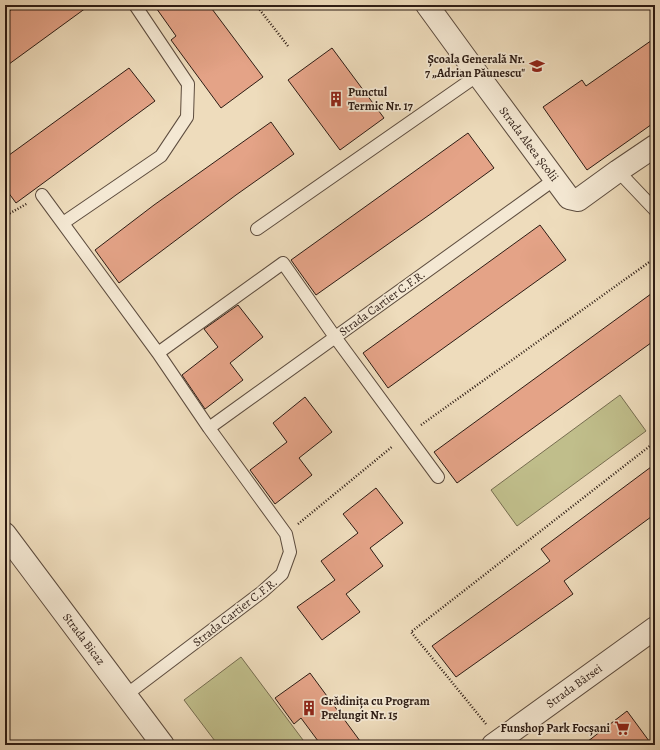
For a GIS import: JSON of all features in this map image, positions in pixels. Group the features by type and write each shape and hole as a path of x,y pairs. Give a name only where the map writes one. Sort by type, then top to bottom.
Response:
{"street":[{"name":"Strada Aleea Școlii","path":"427,5 568,198 578,200 655,146"},
{"name":"Strada Bicaz","path":"7,541 163,745"},
{"name":"Strada Bârsei","path":"496,743 655,628"}],"lane":[{"path":"63,223 161,156 187,117 188,84 135,5"},
{"path":"257,229 478,75"},
{"path":"618,171 655,210"},
{"name":"Strada Cartier C.F.R.","path":"209,428 555,179"},
{"name":"Strada Cartier C.F.R.","path":"42,195 158,353 209,428 286,534 290,552 282,574 262,592 126,695"},
{"path":"158,353 283,263 335,337 438,477"}],"path":[{"path":"256,5 288,46"},
{"path":"5,213 6,214 42,195"},
{"path":"286,534 407,435 655,258"},
{"path":"496,743 411,632 655,442"}],"shaded area":[{"path":"620,395 646,431 517,526 491,490"},
{"path":"241,657 306,744 218,745 184,700"}],"building":[{"path":"18,5 90,5 5,67 5,14"},
{"path":"154,5 209,5 263,77 221,108 171,40 176,36"},
{"path":"655,38 655,122 587,170 543,107 582,80 586,86"},
{"name":"Punctul Termic Nr. 17","path":"332,48 384,118 340,150 288,80"},
{"path":"129,68 155,101 16,203 5,188 5,158"},
{"path":"271,122 294,154 236,195 119,283 95,250 154,205"},
{"path":"468,133 494,168 316,295 291,260"},
{"path":"540,225 566,260 388,388 363,353"},
{"path":"655,291 655,340 457,483 434,452"},
{"path":"238,305 263,337 230,363 243,380 205,409 182,375 218,347 204,329"},
{"path":"305,397 332,432 299,458 312,475 275,504 250,470 287,442 273,423"},
{"path":"655,464 655,514 564,581 573,594 456,677 432,646 550,561 541,549"},
{"path":"376,488 403,523 370,548 383,566 346,594 360,612 322,640 297,607 335,580 321,561 358,533 343,514"},
{"name":"Grădinița cu Program Prelungit Nr. 15","path":"310,673 363,745 321,745 301,718 294,724 275,698"},
{"name":"Funshop Park Focșani","path":"627,711 652,745 583,745"}],"place":[{"name":"Școala Generală Nr. 7 „Adrian Păunescu\"","path":"537,66"},
{"name":"Punctul Termic Nr. 17","path":"336,99"},
{"name":"Grădinița cu Program Prelungit Nr. 15","path":"309,708"},
{"name":"Funshop Park Focșani","path":"622,728"}]}
